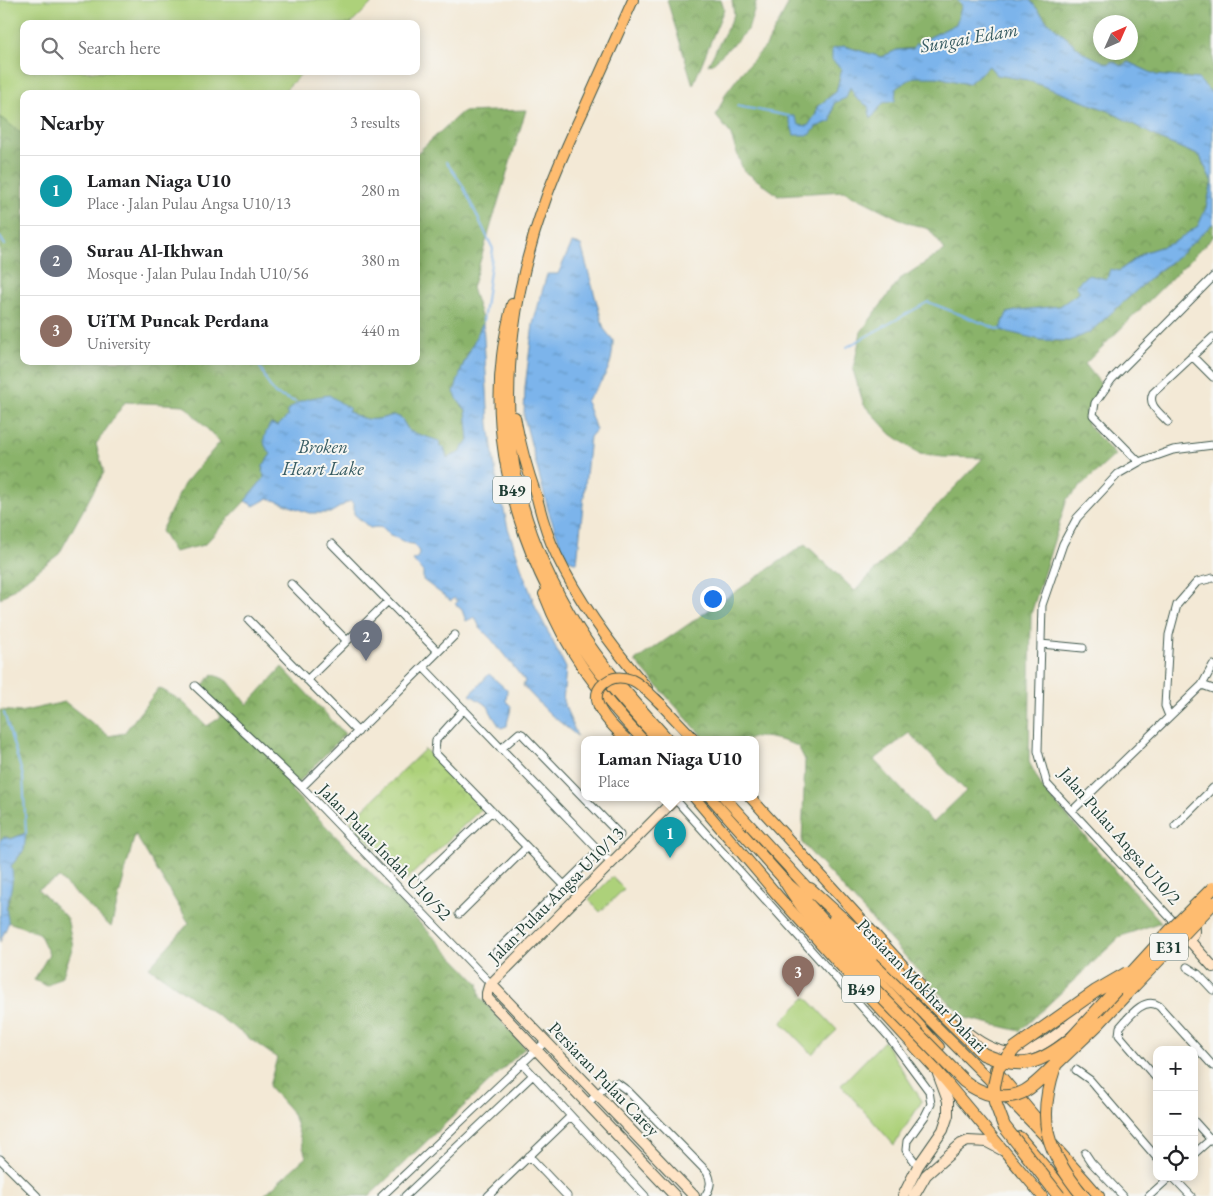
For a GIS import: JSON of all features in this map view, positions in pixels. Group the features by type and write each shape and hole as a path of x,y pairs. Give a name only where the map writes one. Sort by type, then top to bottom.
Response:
{"highway":[{"path":"785,881 798,902 840,953 954,1073 973,1088 1003,1097 1013,1095 1024,1091 1056,1064"},
{"name":"E31","path":"1138,965 1213,888"},
{"path":"810,889 881,954 983,1054 992,1058 1018,1064 1039,1061 1056,1051 1071,1039 1095,1014 1138,965"},
{"name":"E31","path":"1056,1064 1093,1029 1213,902"},
{"path":"1059,1196 1004,1126 995,1102 994,1086 998,1068 1015,1048 1096,991 1138,965"},
{"path":"1056,1064 1046,1101 1047,1132 1061,1166 1083,1196"}],"main road":[{"name":"B49","path":"633,0 556,172 528,253 520,290 510,362 510,426 514,466 531,529 551,578 578,628 595,653 665,736"},
{"name":"B49","path":"543,206 524,246 502,356 500,390 503,436 512,493 540,576 544,595 574,657 587,676 639,736"},
{"path":"510,392 532,484 556,555 577,594 607,638 662,705 691,736"},
{"name":"B49","path":"540,576 592,662 654,736"},
{"path":"623,736 607,720 599,708 598,691 605,682 613,678 623,677 633,680 662,705"},
{"path":"692,801 719,827"},
{"name":"B49","path":"697,801 857,984 938,1072 1042,1196"},
{"name":"Persiaran Mokhtar Dahari","path":"714,801 976,1087 1070,1196"},
{"name":"Persiaran Mokhtar Dahari","path":"728,801 931,1022 1021,1111 1099,1196"},
{"path":"754,801 985,1053 1000,1076 1075,1168"}],"street":[{"path":"1139,462 1093,416 1095,403 1112,379 1213,277"},
{"path":"1168,422 1151,404 1150,398 1153,393 1213,337"},
{"path":"1192,356 1213,377"},
{"name":"Jalan Pulau Angsa U10/2","path":"1179,934 1048,784 1038,751 1042,605 1063,544 1077,518 1118,474 1139,462 1173,450 1213,445"},
{"path":"332,544 438,652"},
{"path":"1169,716 1165,706 1169,635 1177,605 1197,582 1213,578"},
{"path":"291,584 347,641"},
{"path":"307,680 388,601"},
{"path":"250,620 358,732"},
{"name":"Jalan Pulau Indah U10/52","path":"455,635 302,787 491,984"},
{"path":"1041,644 1084,648"},
{"path":"1072,811 1202,684 1213,665"},
{"path":"423,667 611,863"},
{"path":"1202,684 1213,689"},
{"path":"195,686 302,787"},
{"path":"464,709 436,740 435,753 564,885"},
{"path":"501,749 515,734 522,734 581,795"},
{"path":"1175,826 1213,788"},
{"path":"587,801 620,835"},
{"name":"Jalan Pulau Angsa U10/13","path":"488,998 487,993 491,984 672,801"},
{"path":"678,801 889,1037 929,1091 931,1104 907,1141 906,1150 918,1166"},
{"path":"422,877 492,811"},
{"path":"459,914 527,847"},
{"path":"496,952 599,851"},
{"name":"Jalan Pulau Angsa U10/2","path":"1190,924 1213,896"},
{"path":"1190,924 1213,911"},
{"path":"960,1027 992,1049 1003,1052 1018,1053 1040,1046 1053,1038 1179,934 1194,935 1190,924 1180,920 1179,934 1076,1040 1056,1067 1046,1085 1043,1108 1044,1121 1075,1168"},
{"path":"1179,934 1213,967"},
{"path":"1187,967 1198,974 1213,990"},
{"name":"Persiaran Pulau Carey","path":"491,984 694,1196"},
{"name":"Persiaran Pulau Carey","path":"488,998 675,1196"},
{"path":"1153,1074 1120,1036 1120,1027 1147,1003 1154,1003 1159,1006 1195,1046"},
{"path":"382,1196 545,1042"},
{"path":"1198,1049 1213,1066"},
{"path":"522,1063 645,1196"},
{"path":"1076,1070 1090,1080 1153,1153"},
{"path":"903,1196 918,1166 943,1130 948,1115 948,1101 938,1072"},
{"path":"406,1196 533,1075"},
{"path":"588,1103 608,1084 617,1083 628,1091 707,1172 711,1179 710,1189 705,1196"},
{"path":"488,1196 571,1116"},
{"path":"1198,1125 1212,1140 1198,1151"},
{"path":"914,1196 926,1175 961,1144 968,1141 987,1142 1002,1150"},
{"path":"1085,1153 1123,1196"},
{"path":"529,1156 568,1196"},
{"path":"0,1159 37,1196"},
{"path":"1149,1196 1167,1181"},
{"path":"1176,1181 1191,1196"}],"green space":[{"path":"0,0 375,0 355,20 20,20 20,75 300,75 285,90 20,90 20,356 0,376"},
{"path":"667,0 721,0 724,9 693,85"},
{"path":"732,0 757,0 748,30 713,63 708,65 734,15"},
{"path":"787,0 957,0 962,5 956,24 928,38 927,44 923,47 897,50 881,57 844,46 842,69 836,92 817,107 816,114 808,126 799,126 794,135 831,121 834,103 850,86 857,99 868,105 872,118 895,89 907,80 926,76 968,84 989,66 997,75 1027,80 1109,111 1164,141 1200,156 1212,182 1206,208 1198,226 1173,243 1144,252 1108,279 1081,292 1060,306 1007,313 1001,330 1041,340 1070,341 1180,255 1213,223 1213,237 1085,364 1101,384 1087,410 1087,424 1115,455 1067,499 1031,614 1029,762 1043,789 1161,922 1121,936 1020,1031 966,1018 935,989 802,843 805,760 798,746 759,736 702,736 635,661 805,544 855,591 983,458 943,457 920,454 891,434 864,405 853,370 861,332 900,279 945,250 929,229 908,223 844,191 778,195 743,170 730,133 716,116 726,93 766,46 787,7","holes":["909,733 966,791 933,823 874,760"]},
{"path":"1030,0 1213,0 1213,94 1198,79 1156,75 1128,62 1121,66 1108,65 1098,60 1138,60 1138,15 1093,15 1093,58 1084,53 1046,20"},
{"path":"526,110 472,288 483,322 463,365 459,402 466,410 469,442 461,452 447,458 444,447 440,448 409,431 401,418 394,415 365,419 348,411 350,409 287,417 278,426 270,424 271,454 263,466 264,478 245,501 204,545 174,552 161,531 184,484 220,442 184,405 125,402 96,444 104,472 59,554 0,599 0,117 20,132 20,365 420,365 420,150 462,112"},
{"path":"282,667 345,734 291,790 478,983 480,997 525,1048 369,1196 263,1196 306,1157 293,1114 269,1086 277,1058 149,967 189,923 135,834 111,927 59,878 38,889 67,918 73,946 63,975 47,986 34,980 49,954 39,933 8,922 7,917 6,909 9,900 11,866 24,850 25,833 11,839 0,840 0,710 20,712 65,702 109,736 124,733 159,688 182,701 207,726 221,717 203,685 213,674 228,681 247,705"},
{"path":"425,749 482,808 406,880 350,822"},
{"path":"612,877 624,889 600,912 589,900"},
{"path":"805,998 837,1030 812,1054 782,1023"},
{"path":"884,1041 922,1101 894,1145 841,1085"}],"water":[{"path":"957,0 1030,0 1046,20 1084,53 1093,57 1093,60 1099,60 1108,64 1112,61 1121,66 1128,62 1156,75 1198,79 1213,94 1213,223 1180,255 1157,272 1090,332 1070,341 1041,340 1000,330 1007,313 1060,306 1080,292 1076,285 1087,275 1107,279 1110,269 1119,271 1145,252 1173,243 1198,226 1206,208 1212,182 1200,156 1164,141 1109,111 1027,80 997,75 989,66 968,84 938,77 914,77 896,88 895,101 883,103 871,119 868,106 857,99 850,87 846,98 834,103 831,121 816,127 810,135 794,135 788,116 794,116 799,125 808,126 816,114 817,107 836,92 842,69 832,60 832,49 844,46 881,57 897,50 913,49 916,43 923,47 927,44 928,38 956,24 962,5"},
{"path":"572,243 581,245 604,329 613,340 613,350 606,374 586,401 596,430 590,437 577,563 569,560 562,549 549,513 524,417 525,387 533,324 547,274 558,274"},
{"name":"Broken Heart Lake","path":"483,322 489,424 496,475 508,528 536,608 566,668 563,701 577,736 550,714 523,686 525,681 480,628 475,617 466,621 462,610 455,604 458,601 454,598 451,601 423,580 423,572 413,560 418,557 419,552 414,544 390,536 382,528 370,528 354,514 354,504 350,501 330,513 309,513 268,498 254,506 245,501 264,478 263,466 271,454 265,446 264,439 270,424 278,426 287,417 287,411 301,401 311,398 329,395 350,409 348,411 365,419 394,415 401,418 409,431 439,441 440,447 444,447 447,458 461,452 463,446 469,441 466,410 454,392 463,365"},
{"path":"489,674 507,690 506,701 511,706 507,726 501,728 488,706 470,695"},
{"path":"26,833 24,850 11,866 12,881 7,907 8,924 0,942 0,840 4,837 11,839"}],"waterway":[{"name":"Sungai Edam","path":"737,106 789,116"},
{"path":"446,162 462,184 493,249 483,322"},
{"path":"0,237 5,245"},
{"path":"847,347 928,302 1000,330"},
{"path":"259,365 275,394 296,402"},
{"path":"4,713 23,776 26,833"}],"place":[{"name":"Surau Al-Ikhwan","path":"366,661"},
{"name":"Laman Niaga U10","path":"670,858"},
{"name":"UiTM Puncak Perdana","path":"798,997"}]}
